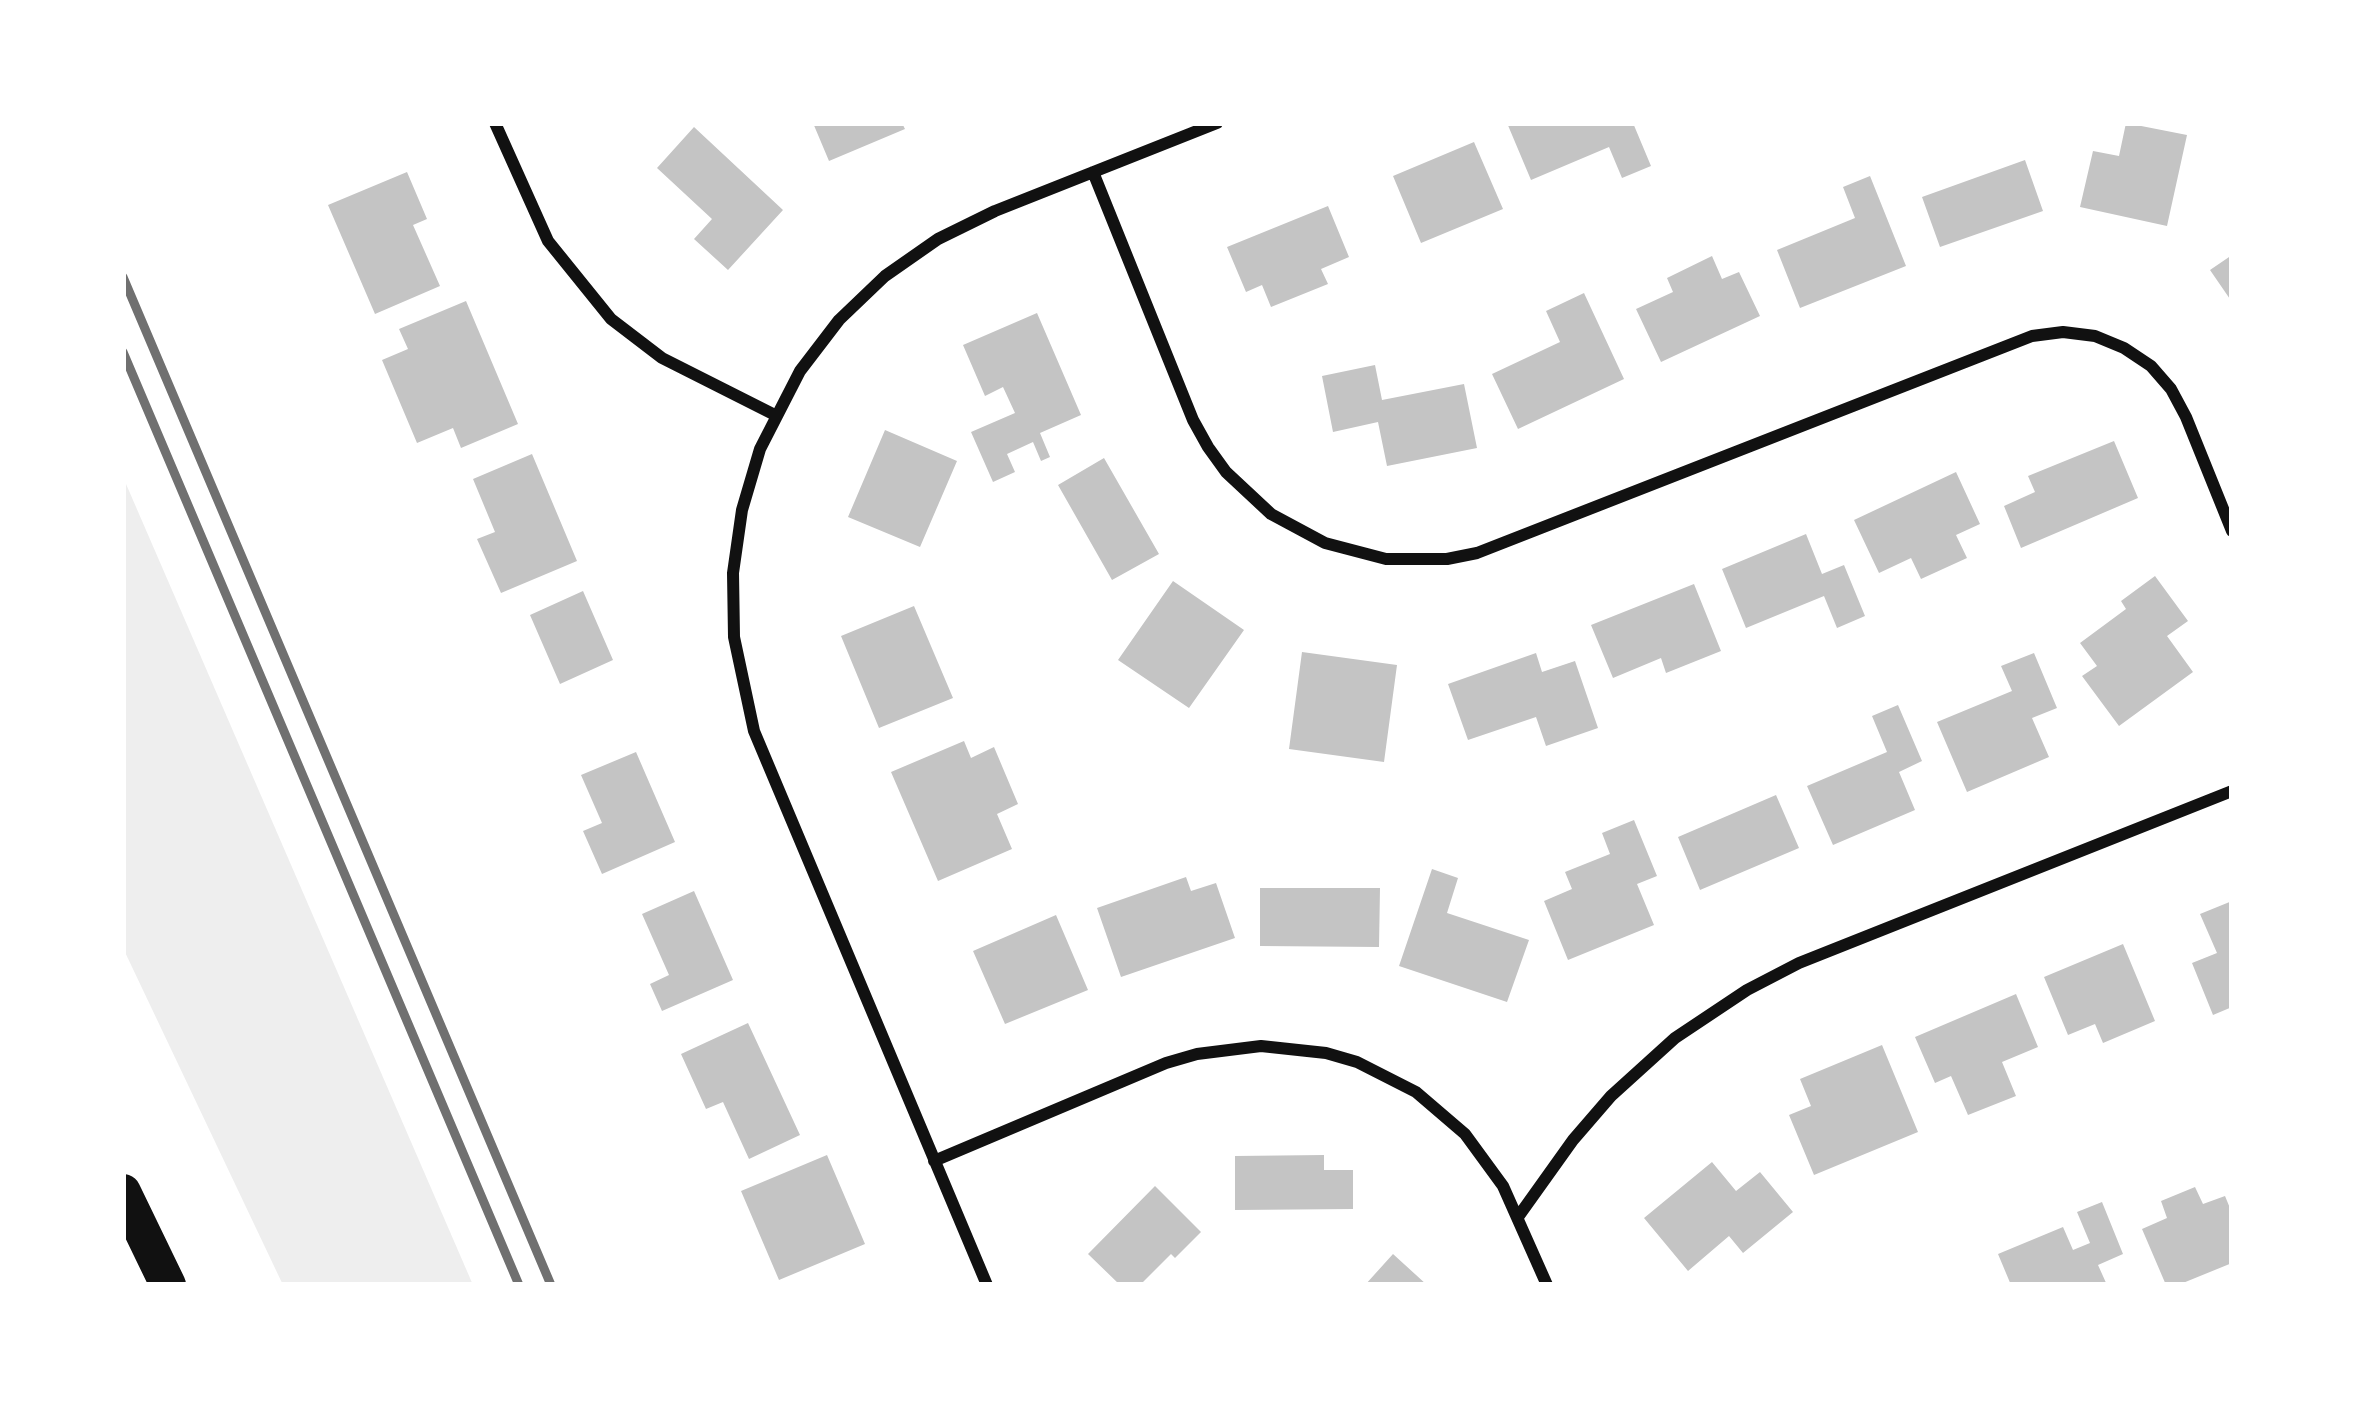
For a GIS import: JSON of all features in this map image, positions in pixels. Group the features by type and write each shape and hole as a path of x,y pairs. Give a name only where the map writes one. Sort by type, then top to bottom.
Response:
{"highway":[{"path":"123,1192 168,1285"}],"street":[{"path":"495,123 548,242 611,319 662,358 775,415"},
{"path":"987,1285 760,746 745,700 734,637 733,573 742,510 760,448 800,370 839,320 885,276 938,239 1217,123"},
{"path":"1093,172 1192,421 1208,447 1226,472 1271,514 1325,543 1386,559 1447,559 1477,553 2032,336 2063,332 2124,348 2151,366 2171,389 2232,532"},
{"path":"1518,1217 1611,1096 1675,1038 1748,990 1798,963 2232,791"},
{"path":"934,1161 1166,1063 1229,1048 1294,1048 1357,1062 1416,1092 1465,1134 1486,1159 1518,1217 1547,1285"}],"shaded area":[{"path":"123,477 473,1285 283,1285 123,948"}],"building":[{"path":"813,123 902,123 905,129 829,161"},
{"path":"1507,123 1633,123 1651,166 1622,178 1609,147 1531,180"},
{"path":"2126,123 2187,135 2167,226 2080,207 2093,151 2119,156"},
{"path":"694,127 783,210 728,270 694,239 712,219 657,168"},
{"path":"1474,142 1503,209 1421,243 1393,176"},
{"path":"2025,160 2043,211 1940,247 1922,197"},
{"path":"407,172 427,219 413,225 440,286 375,314 328,205"},
{"path":"1870,176 1906,266 1800,308 1777,250 1855,218 1843,187"},
{"path":"1328,206 1349,257 1321,269 1328,284 1271,307 1262,285 1246,292 1227,247"},
{"path":"2232,255 2232,302 2210,270"},
{"path":"1712,256 1722,279 1739,272 1760,316 1661,362 1636,309 1673,292 1667,278"},
{"path":"1584,293 1624,379 1518,429 1492,374 1560,342 1546,311"},
{"path":"466,301 518,424 461,448 453,428 417,443 382,360 408,349 399,329"},
{"path":"1037,313 1081,415 1040,433 1050,457 1041,461 1033,442 1007,454 1015,472 993,482 971,432 1015,413 1003,387 985,396 963,345"},
{"path":"1375,365 1382,400 1464,384 1477,448 1387,466 1378,422 1333,432 1322,376"},
{"path":"885,430 957,461 920,547 848,517"},
{"path":"2114,441 2138,498 2021,548 2004,506 2035,492 2028,476"},
{"path":"532,454 577,561 501,593 477,539 495,532 473,479"},
{"path":"1104,458 1159,554 1112,580 1058,485"},
{"path":"1956,472 1980,524 1956,535 1967,558 1921,579 1911,558 1879,573 1854,520"},
{"path":"1806,534 1822,574 1844,565 1865,616 1837,628 1824,596 1746,628 1722,569"},
{"path":"2155,576 2188,621 2167,636 2193,672 2119,726 2082,676 2097,666 2080,643 2126,609 2121,601"},
{"path":"1173,581 1244,630 1189,708 1118,660"},
{"path":"1694,584 1721,651 1666,673 1661,658 1613,678 1591,625"},
{"path":"583,591 613,660 560,684 530,615"},
{"path":"914,606 953,698 879,728 841,636"},
{"path":"1302,652 1397,665 1384,762 1289,749"},
{"path":"1536,653 1542,672 1575,661 1598,728 1546,746 1536,717 1468,740 1448,684"},
{"path":"2034,653 2057,708 2032,718 2049,757 1967,792 1937,722 2012,691 2001,666"},
{"path":"1898,705 1922,761 1899,772 1915,810 1833,845 1807,786 1887,752 1872,716"},
{"path":"964,741 971,758 994,747 1018,804 997,814 1012,849 938,881 891,772"},
{"path":"636,752 675,842 602,874 583,831 602,823 581,775"},
{"path":"1776,795 1799,848 1700,890 1678,837"},
{"path":"1634,820 1657,876 1637,884 1654,925 1568,960 1544,901 1572,889 1565,872 1610,854 1602,833"},
{"path":"1432,869 1458,878 1447,913 1529,940 1507,1002 1399,966"},
{"path":"1186,877 1191,891 1216,883 1235,938 1121,977 1097,908"},
{"path":"1260,888 1380,888 1379,947 1260,946"},
{"path":"694,891 733,980 662,1011 650,984 669,975 642,914"},
{"path":"2232,901 2232,1007 2213,1015 2192,963 2217,953 2200,914"},
{"path":"1056,915 1088,990 1005,1024 973,951"},
{"path":"2123,944 2155,1021 2103,1043 2095,1024 2068,1035 2044,977"},
{"path":"2016,994 2038,1047 2002,1062 2016,1096 1968,1115 1951,1076 1935,1083 1915,1037"},
{"path":"748,1023 800,1135 749,1159 723,1102 706,1109 681,1054"},
{"path":"1882,1045 1918,1132 1814,1175 1789,1115 1811,1106 1800,1079"},
{"path":"827,1155 865,1244 779,1280 741,1191"},
{"path":"1324,1155 1324,1170 1353,1170 1353,1209 1235,1210 1235,1156"},
{"path":"1712,1162 1736,1191 1760,1172 1793,1212 1743,1253 1729,1236 1688,1271 1644,1218"},
{"path":"1155,1186 1201,1232 1140,1285 1120,1285 1088,1254"},
{"path":"2195,1187 2203,1204 2225,1196 2232,1213 2232,1263 2178,1285 2166,1285 2142,1229 2167,1218 2161,1201"},
{"path":"2102,1202 2123,1254 2098,1265 2107,1285 2011,1285 1998,1254 2063,1227 2073,1250 2090,1243 2077,1212"},
{"path":"1393,1254 1427,1285 1365,1285"}],"railway":[{"path":"123,277 551,1285"},
{"path":"123,352 519,1285"}]}
